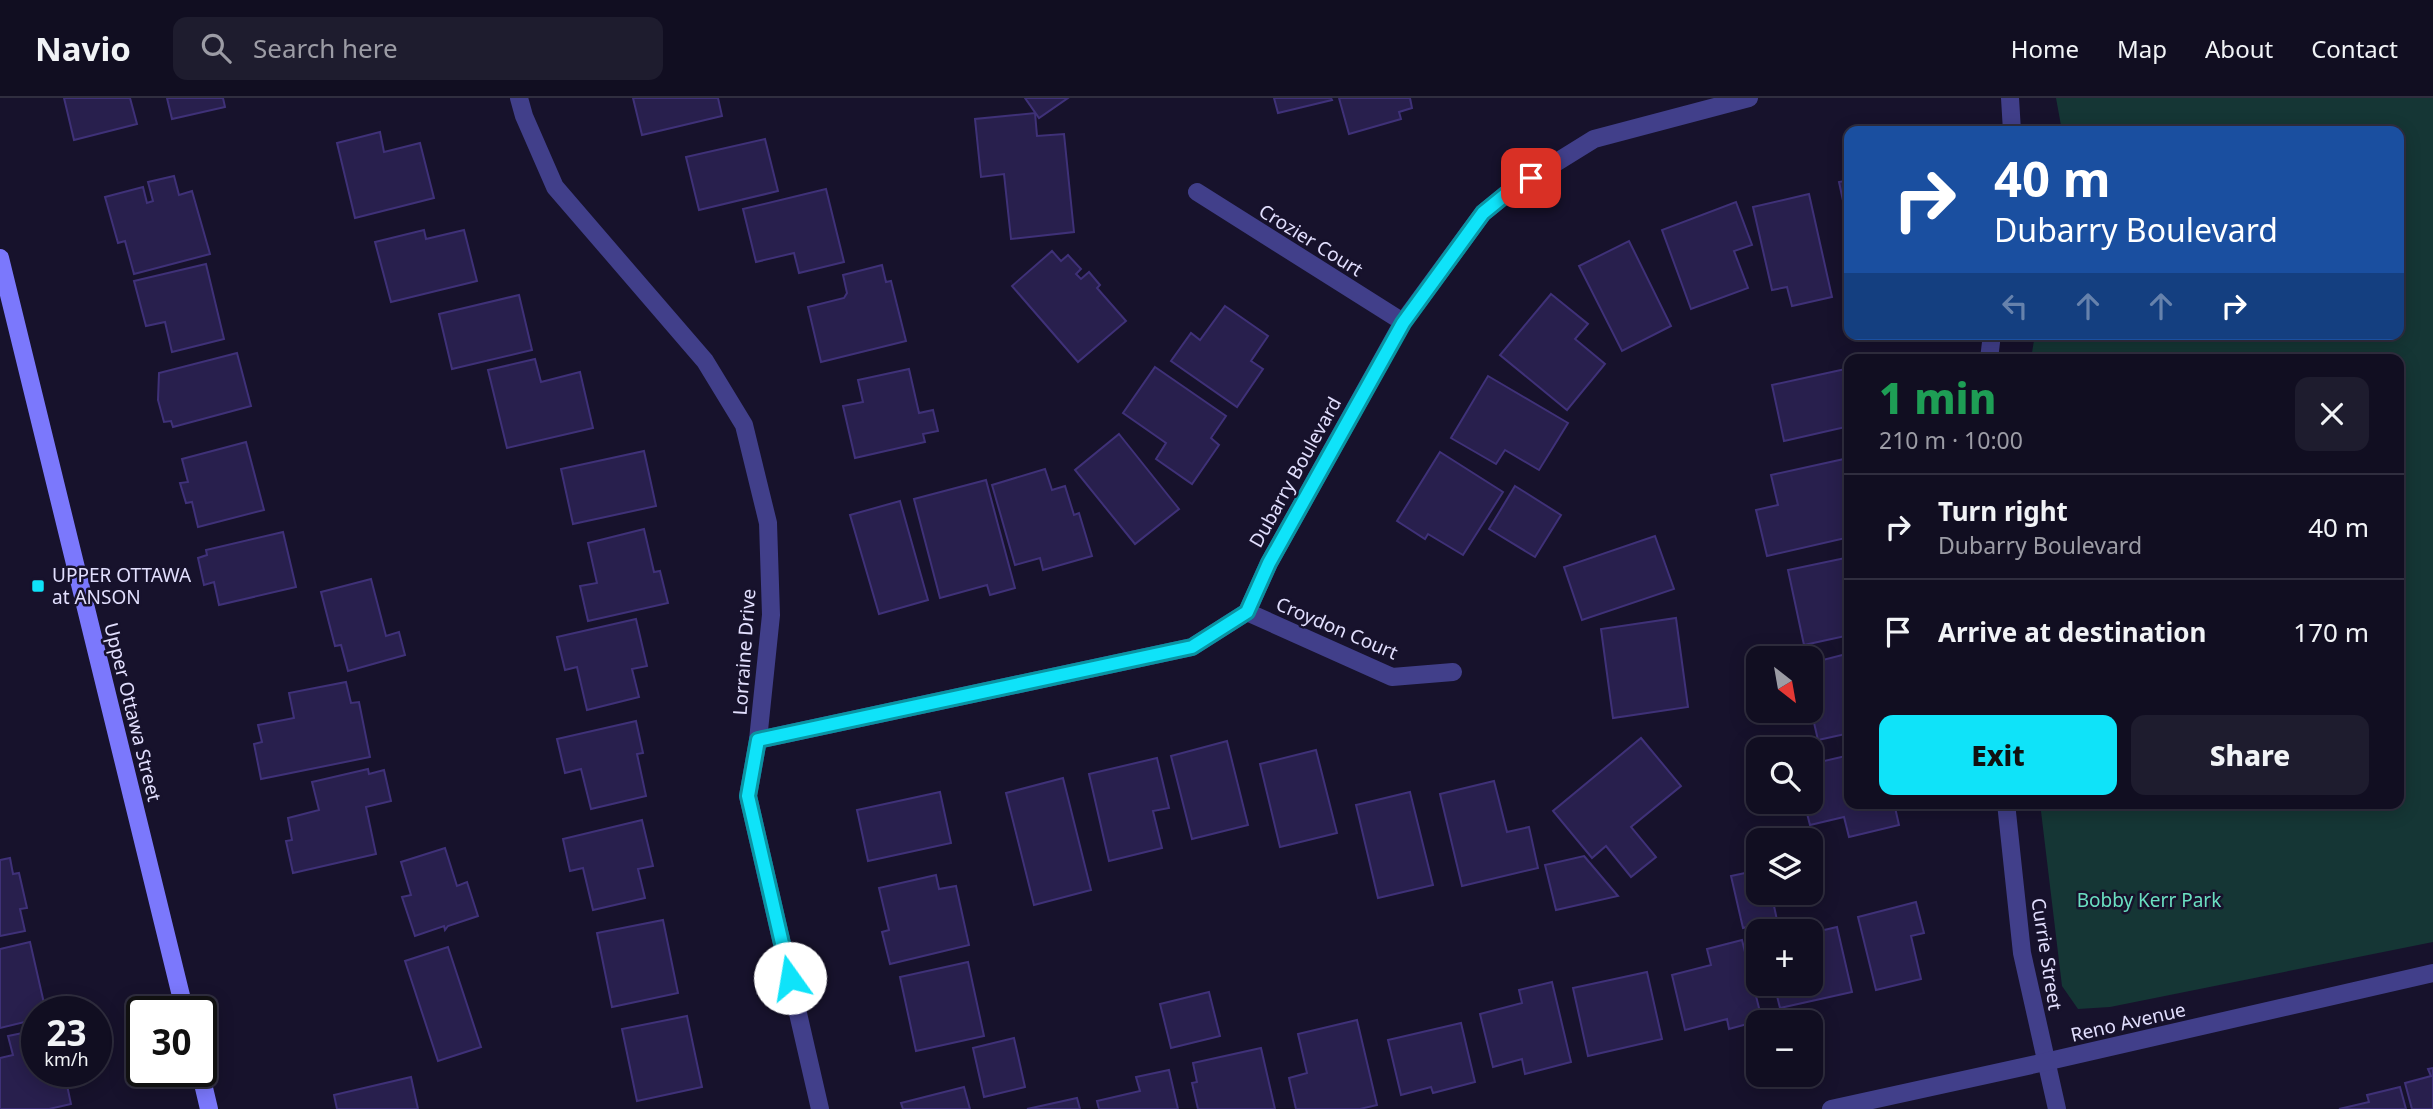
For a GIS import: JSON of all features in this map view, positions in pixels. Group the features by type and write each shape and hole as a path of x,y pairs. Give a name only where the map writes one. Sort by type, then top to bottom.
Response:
{"main road":[{"name":"Upper Ottawa Street","path":"0,258 181,996"},
{"path":"204,1087 209,1109"}],"street":[{"name":"Lorraine Drive","path":"519,98 524,116 555,187 705,361 744,425 768,523 771,615 758,740 748,796 820,1109"},
{"name":"Dubarry Boulevard","path":"1247,612 1269,563 1403,323 1483,213 1510,191 1594,139 1749,98"},
{"path":"2010,98 2012,126"},
{"name":"Crozier Court","path":"1197,192 1403,323"},
{"path":"758,740 1192,647 1247,612"},
{"name":"Croydon Court","path":"1247,612 1392,677 1454,672"},
{"name":"Currie Street","path":"2007,809 2022,953 2057,1109"},
{"name":"Reno Avenue","path":"1831,1109 2433,973"}],"green space":[{"name":"Bobby Kerr Park","path":"2056,98 2433,98 2433,942 2110,1007 2078,1009 2062,986 2041,809 2404,809 2404,354 2032,354 2034,340 2404,340 2404,126 2061,126"}],"building":[{"path":"64,98 130,98 137,124 74,140"},
{"path":"167,98 223,98 225,107 172,119"},
{"path":"633,98 718,98 722,116 642,135"},
{"path":"1025,98 1068,98 1039,118"},
{"path":"1274,98 1331,98 1332,100 1278,113"},
{"path":"1339,98 1410,98 1412,108 1399,112 1401,119 1349,134"},
{"path":"1035,113 1037,136 1064,134 1074,232 1011,239 1004,174 981,177 975,119"},
{"path":"380,132 384,152 420,143 434,198 355,218 337,143"},
{"path":"765,139 778,191 699,210 686,157"},
{"path":"174,176 179,195 192,191 210,254 134,274 125,241 118,243 105,197 143,187 147,203 153,201 148,182"},
{"path":"1844,181 1844,205 1839,182"},
{"path":"826,189 844,262 799,273 794,253 756,262 743,209"},
{"path":"1809,194 1832,297 1792,306 1787,287 1772,290 1753,207"},
{"path":"1736,202 1752,245 1734,251 1748,288 1691,309 1662,230"},
{"path":"424,230 426,239 464,230 477,281 391,302 375,242"},
{"path":"1629,241 1671,326 1622,351 1579,266"},
{"path":"1052,251 1061,261 1068,255 1081,269 1076,274 1081,279 1089,272 1100,285 1097,288 1126,321 1078,362 1012,286"},
{"path":"206,264 224,339 172,352 165,322 146,326 134,281"},
{"path":"882,265 886,282 891,281 906,341 821,362 808,307 844,298 847,293 843,275"},
{"path":"1551,294 1588,324 1575,339 1605,364 1567,410 1500,355"},
{"path":"519,295 532,350 452,369 439,314"},
{"path":"1225,306 1268,336 1251,361 1263,369 1237,407 1171,361 1191,333 1200,340"},
{"path":"237,353 251,406 173,427 171,421 164,422 158,400 159,373"},
{"path":"535,359 541,382 580,372 593,428 507,448 488,370"},
{"path":"1155,367 1226,416 1211,438 1219,445 1192,484 1156,459 1166,443 1123,413"},
{"path":"909,369 919,413 933,410 938,431 923,434 925,442 855,458 843,406 863,402 858,380"},
{"path":"1844,369 1844,427 1784,441 1772,385"},
{"path":"1488,376 1568,423 1539,470 1505,450 1496,464 1451,438"},
{"path":"1119,434 1179,509 1135,544 1075,470"},
{"path":"246,442 264,510 198,527 192,502 186,503 180,483 188,482 182,459"},
{"path":"644,451 656,506 573,524 561,469"},
{"path":"1440,452 1503,492 1463,555 1428,534 1425,539 1397,521"},
{"path":"1844,459 1844,538 1767,556 1756,510 1778,505 1771,475"},
{"path":"1045,469 1052,490 1065,486 1074,515 1079,513 1092,556 1043,570 1040,558 1015,565 992,485"},
{"path":"986,480 1015,588 990,595 987,585 940,598 914,499"},
{"path":"1515,486 1561,515 1535,557 1489,529"},
{"path":"900,501 928,600 879,614 850,515"},
{"path":"644,529 654,572 660,571 668,603 588,621 580,586 597,583 588,543"},
{"path":"283,532 296,587 219,605 214,582 204,585 198,558 207,555 206,550"},
{"path":"1655,536 1674,589 1582,620 1564,567"},
{"path":"1844,558 1844,636 1804,645 1788,570"},
{"path":"371,579 386,636 399,632 405,655 348,671 341,645 335,646 321,592"},
{"path":"1676,618 1688,707 1613,718 1601,629"},
{"path":"636,619 647,666 632,669 639,697 587,710 577,667 565,670 557,637"},
{"path":"1844,655 1844,734 1823,739 1817,737 1814,723 1824,723 1824,660"},
{"path":"346,682 351,703 359,702 370,757 261,779 254,744 262,742 258,725 294,718 289,693"},
{"path":"636,721 643,753 637,754 646,796 591,809 581,769 565,773 557,739"},
{"path":"1641,738 1681,786 1631,827 1656,857 1631,877 1606,846 1592,858 1553,811"},
{"path":"1227,741 1248,825 1192,839 1171,756"},
{"path":"1316,750 1337,833 1280,847 1260,764"},
{"path":"1844,756 1844,809 1895,809 1899,825 1849,837 1844,817 1810,825 1807,814 1823,814 1823,761"},
{"path":"1157,758 1169,808 1153,811 1162,848 1109,861 1089,774"},
{"path":"368,769 369,774 384,770 391,801 366,807 376,854 293,873 286,841 292,840 288,818 319,810 312,782"},
{"path":"1063,778 1091,890 1034,905 1006,793"},
{"path":"1494,781 1507,832 1529,827 1538,868 1462,886 1440,794"},
{"path":"940,792 951,843 868,861 857,810"},
{"path":"1410,792 1433,885 1378,898 1356,805"},
{"path":"642,820 653,866 638,869 645,898 593,910 583,868 570,871 563,839"},
{"path":"445,848 457,886 467,882 478,916 448,926 445,930 444,926 415,936 402,897 411,895 401,862"},
{"path":"1584,856 1618,896 1556,910 1545,865"},
{"path":"10,858 13,874 19,873 27,908 20,909 25,931 0,936 0,860"},
{"path":"1746,873 1746,905 1774,905 1777,919 1746,919 1746,927 1743,928 1731,876"},
{"path":"936,875 939,889 956,886 969,945 890,964 882,932 889,930 879,888"},
{"path":"1916,902 1924,933 1911,936 1921,979 1876,990 1858,917"},
{"path":"663,920 678,993 612,1007 597,933"},
{"path":"1837,927 1852,992 1780,1008 1777,996 1823,996 1823,930"},
{"path":"1742,940 1746,956 1746,996 1756,996 1760,1010 1746,1010 1746,1024 1729,1029 1727,1019 1685,1030 1672,975 1711,965 1707,949"},
{"path":"30,942 42,996 21,996 21,1023 0,1028 0,949"},
{"path":"448,947 481,1047 438,1061 405,961"},
{"path":"968,962 984,1036 916,1051 900,977"},
{"path":"1647,972 1662,1039 1588,1056 1573,988"},
{"path":"1552,982 1571,1062 1525,1074 1522,1059 1493,1067 1480,1014 1522,1003 1519,990"},
{"path":"1209,992 1220,1036 1171,1048 1160,1004"},
{"path":"687,1016 702,1087 637,1101 622,1029"},
{"path":"1357,1020 1377,1105 1360,1109 1296,1109 1289,1078 1307,1073 1298,1034"},
{"path":"1461,1023 1475,1082 1433,1093 1431,1087 1401,1095 1388,1040"},
{"path":"21,1033 21,1087 67,1087 71,1104 49,1109 0,1109 0,1058 13,1055 8,1036"},
{"path":"1014,1038 1025,1087 984,1097 973,1048"},
{"path":"1261,1048 1275,1109 1198,1109 1192,1083 1197,1082 1193,1063"},
{"path":"2433,1068 2433,1109 2412,1109 2405,1083 2431,1076 2428,1069"},
{"path":"1169,1070 1178,1109 1099,1109 1097,1101 1140,1091 1136,1077"},
{"path":"411,1077 418,1109 337,1109 334,1095"},
{"path":"964,1087 970,1109 903,1109 901,1103"},
{"path":"2400,1087 2406,1109 2339,1109 2369,1102 2367,1095"},
{"path":"1077,1098 1080,1109 1027,1109"}],"place":[{"name":"UPPER OTTAWA at ANSON","path":"38,586"}],"route":[{"path":"790,978 748,796 758,740 1192,647 1247,612 1269,563 1403,323 1483,213 1531,178"}]}
